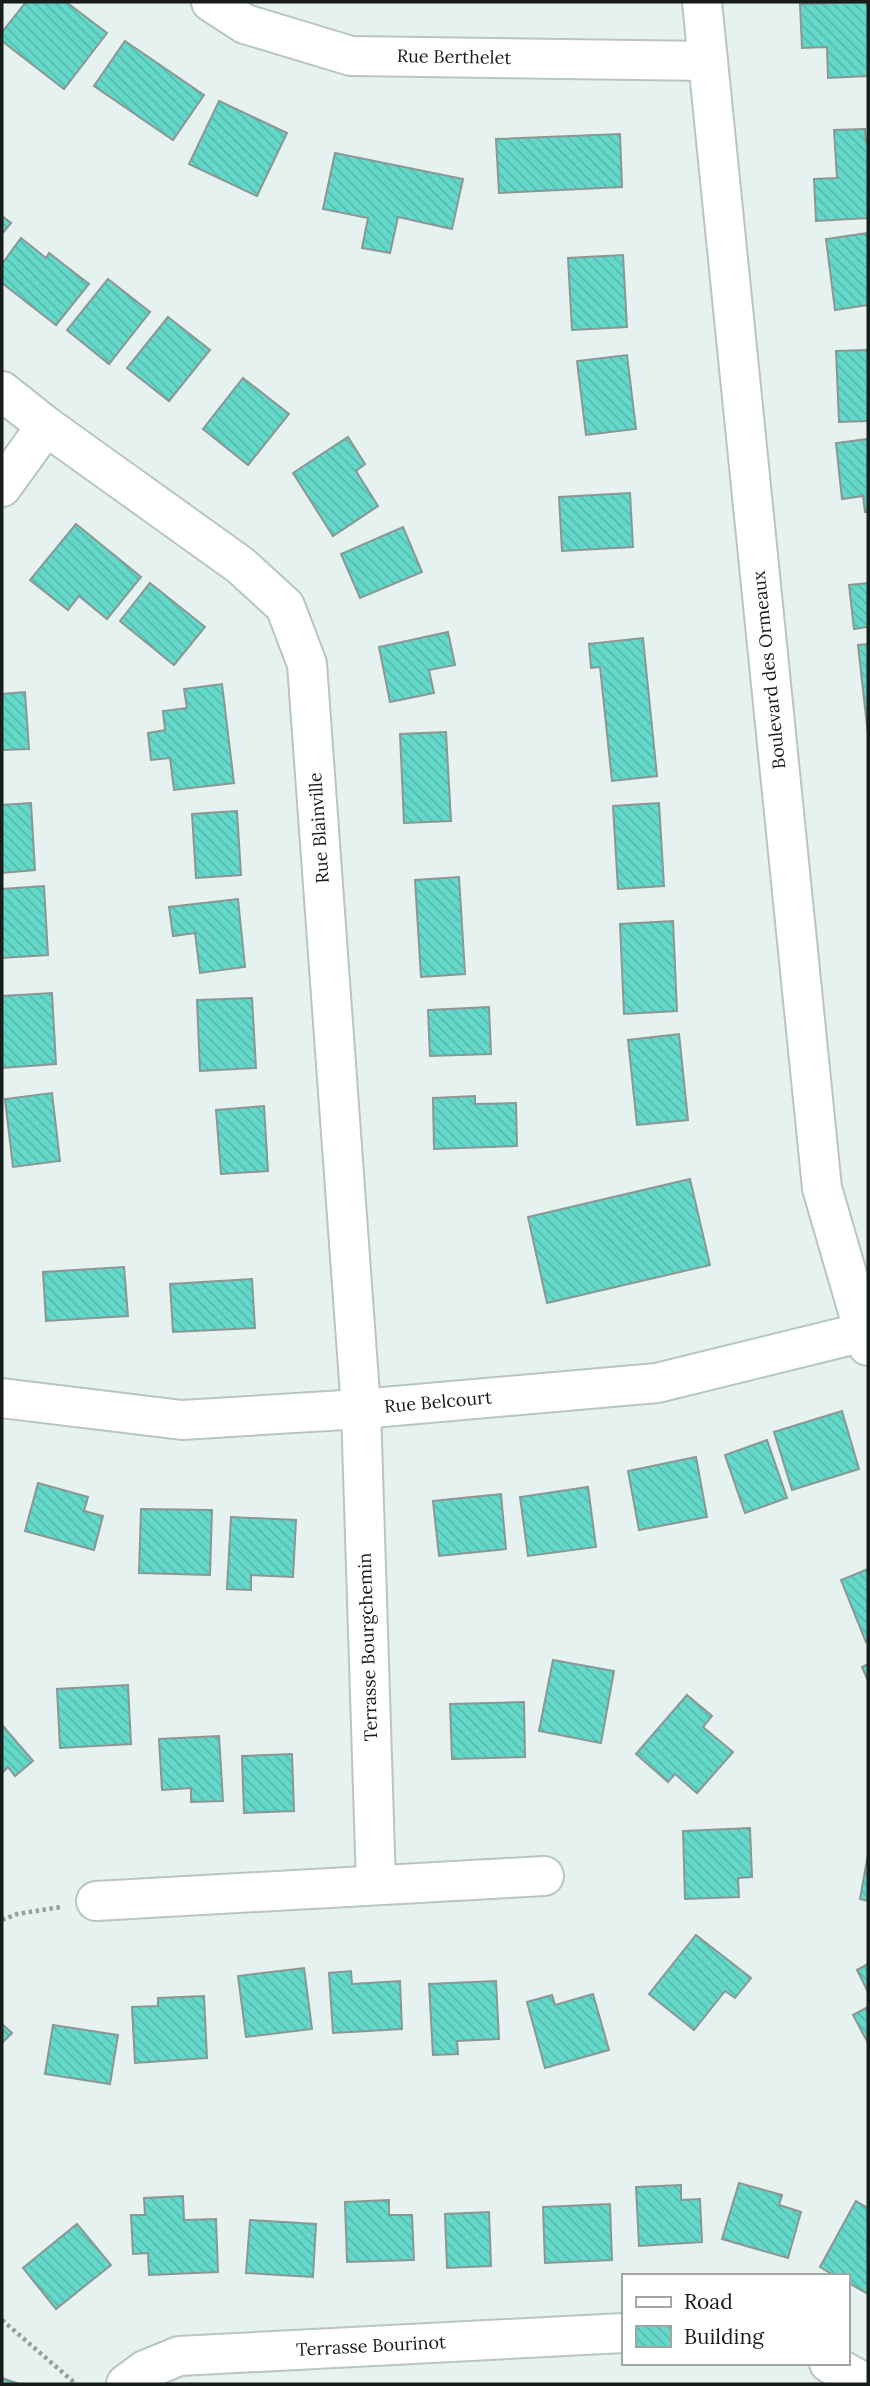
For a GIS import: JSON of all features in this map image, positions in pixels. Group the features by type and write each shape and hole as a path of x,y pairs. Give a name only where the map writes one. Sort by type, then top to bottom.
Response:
{"street":[{"name":"Rue Berthelet","path":"211,2 245,24 351,56 708,61"},
{"name":"Boulevard des Ormeaux","path":"702,2 822,1188 866,1337"},
{"name":"Rue Blainville","path":"2,391 46,426 240,565 285,606 307,664 361,1409"},
{"path":"2,487 46,426"},
{"name":"Rue Belcourt","path":"2,1398 182,1420 361,1409 657,1383 866,1337"},
{"name":"Terrasse Bourgchemin","path":"361,1409 376,1885"},
{"path":"96,1901 544,1875"},
{"name":"Terrasse Bourinot","path":"126,2384 145,2370 179,2356 622,2333"},
{"path":"833,2365 867,2384"}],"path":[{"path":"2,1920 17,1914 96,1901"},
{"path":"2,2320 76,2384"}],"building":[{"path":"26,2 66,2 107,33 64,89 2,41 2,32"},
{"path":"868,2 868,76 828,78 827,47 802,48 800,4"},
{"path":"125,41 204,95 173,140 94,86"},
{"path":"219,101 287,133 257,196 189,164"},
{"path":"865,129 868,142 868,218 816,221 814,179 837,178 834,130"},
{"path":"620,134 622,187 499,193 496,139"},
{"path":"335,153 463,179 452,229 398,217 390,253 362,248 368,218 323,209"},
{"path":"2,216 11,223 2,234"},
{"path":"868,233 868,305 835,310 826,239"},
{"path":"21,238 46,258 49,253 89,284 56,325 2,283 2,264"},
{"path":"623,255 627,327 572,330 568,258"},
{"path":"108,279 150,312 109,364 67,330"},
{"path":"168,317 210,350 169,401 127,368"},
{"path":"868,350 868,421 839,422 836,351"},
{"path":"627,355 636,429 586,435 577,361"},
{"path":"243,378 289,414 248,465 203,429"},
{"path":"348,437 365,464 356,471 378,506 333,536 293,473"},
{"path":"868,439 868,512 865,512 863,496 842,499 836,443"},
{"path":"630,493 633,547 562,551 559,497"},
{"path":"76,524 141,577 107,619 79,596 68,610 30,580"},
{"path":"403,527 422,572 360,598 341,554"},
{"path":"150,583 205,627 174,665 120,621"},
{"path":"868,583 868,627 854,629 849,585"},
{"path":"448,632 455,665 429,670 434,693 390,702 379,647"},
{"path":"643,638 657,776 612,781 600,667 591,668 589,644"},
{"path":"868,644 868,735 858,645"},
{"path":"222,684 234,783 174,790 170,758 151,760 148,733 165,730 163,711 187,708 184,689"},
{"path":"25,692 29,749 2,750 2,694"},
{"path":"446,732 451,821 404,823 400,734"},
{"path":"31,803 35,870 2,873 2,805"},
{"path":"659,803 664,886 618,889 613,806"},
{"path":"237,811 241,875 196,878 192,814"},
{"path":"459,877 465,974 421,977 415,880"},
{"path":"44,886 48,955 2,958 2,889"},
{"path":"238,899 245,967 200,973 195,933 173,936 169,907"},
{"path":"673,921 677,1011 624,1014 620,924"},
{"path":"52,993 56,1064 2,1068 2,996"},
{"path":"252,998 256,1068 200,1071 197,1000"},
{"path":"489,1007 491,1054 430,1056 428,1010"},
{"path":"679,1034 688,1120 637,1125 628,1040"},
{"path":"52,1093 60,1161 13,1167 5,1099"},
{"path":"475,1096 475,1104 516,1103 517,1146 434,1149 433,1098"},
{"path":"264,1106 268,1171 221,1174 216,1110"},
{"path":"690,1179 710,1265 547,1303 528,1217"},
{"path":"124,1267 128,1316 46,1321 43,1272"},
{"path":"252,1279 255,1328 173,1332 170,1284"},
{"path":"842,1411 859,1469 792,1490 774,1432"},
{"path":"767,1440 787,1498 745,1513 725,1455"},
{"path":"696,1457 707,1517 639,1530 628,1471"},
{"path":"38,1483 88,1497 84,1511 103,1516 94,1550 25,1531"},
{"path":"588,1487 596,1547 528,1556 520,1497"},
{"path":"501,1494 506,1549 439,1556 433,1501"},
{"path":"141,1509 212,1510 210,1575 139,1573"},
{"path":"231,1517 296,1520 293,1577 251,1575 251,1590 227,1589"},
{"path":"868,1569 868,1641 866,1642 841,1580"},
{"path":"553,1660 614,1671 601,1743 539,1731"},
{"path":"868,1664 868,1681 862,1667"},
{"path":"128,1685 131,1744 60,1748 57,1689"},
{"path":"687,1695 712,1716 703,1727 733,1752 697,1793 675,1774 668,1782 636,1754"},
{"path":"524,1702 525,1757 452,1759 450,1704"},
{"path":"2,1725 33,1761 15,1776 8,1767 2,1773"},
{"path":"219,1736 223,1801 191,1802 191,1788 162,1790 159,1739"},
{"path":"292,1754 294,1811 244,1813 242,1756"},
{"path":"750,1828 752,1877 738,1878 739,1897 685,1899 683,1831"},
{"path":"868,1854 868,1901 860,1899"},
{"path":"696,1935 751,1978 735,1998 725,1991 694,2030 649,1994"},
{"path":"868,1964 868,1992 857,1970"},
{"path":"304,1968 312,2029 246,2037 238,1976"},
{"path":"351,1971 352,1984 400,1981 402,2029 333,2033 329,1973"},
{"path":"496,1981 499,2039 457,2041 458,2054 433,2055 429,1984"},
{"path":"593,1994 609,2050 545,2068 527,2002 552,1995 555,2005"},
{"path":"204,1996 207,2058 135,2063 132,2007 158,2006 158,1998"},
{"path":"868,2007 868,2043 853,2015"},
{"path":"2,2024 12,2033 2,2043"},
{"path":"53,2025 118,2035 110,2084 45,2074"},
{"path":"739,2183 782,2195 779,2205 801,2212 788,2258 722,2239"},
{"path":"681,2185 681,2200 700,2199 702,2242 639,2246 636,2187"},
{"path":"183,2196 184,2220 216,2219 218,2272 149,2275 148,2253 133,2254 131,2215 145,2215 144,2198"},
{"path":"389,2200 389,2215 412,2215 414,2260 347,2262 345,2202"},
{"path":"856,2201 868,2208 868,2294 849,2283 849,2274 832,2274 820,2267"},
{"path":"610,2204 612,2260 545,2263 543,2207"},
{"path":"489,2212 491,2266 447,2268 445,2214"},
{"path":"250,2220 316,2224 313,2277 246,2273"},
{"path":"77,2224 111,2265 56,2309 23,2268"},
{"path":"2,2378 19,2384 2,2384"}]}
